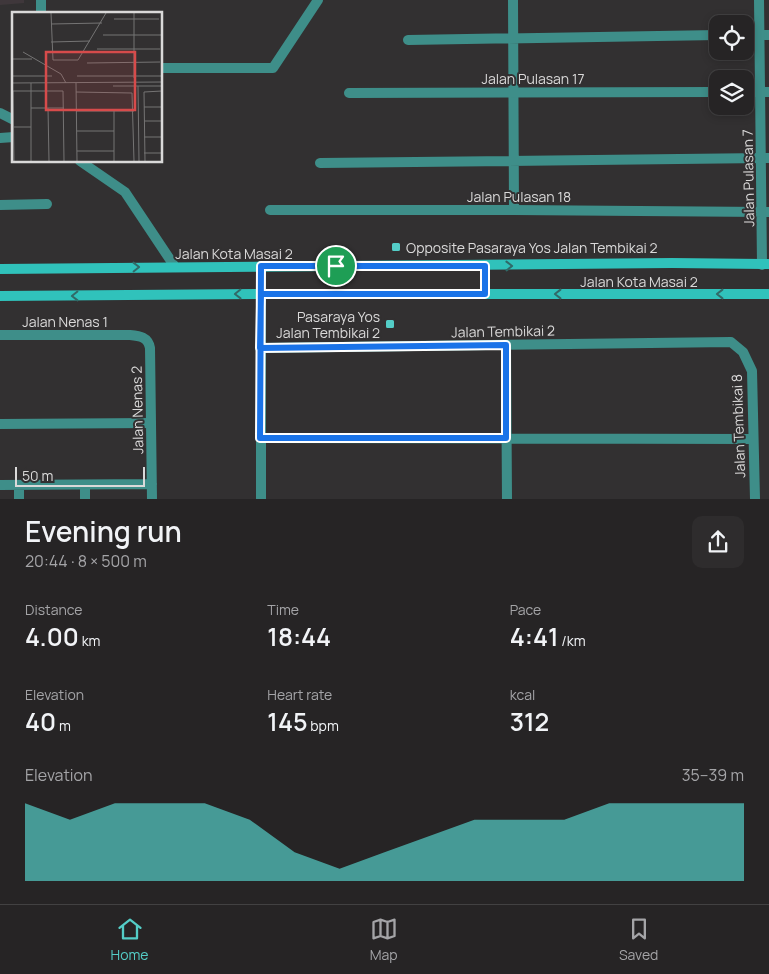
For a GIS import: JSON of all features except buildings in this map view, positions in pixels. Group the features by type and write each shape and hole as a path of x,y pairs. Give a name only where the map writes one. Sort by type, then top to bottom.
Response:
{"main road":[{"name":"Jalan Kota Masai 2","path":"0,269 672,263 766,265"},
{"path":"485,266 485,294"},
{"name":"Jalan Kota Masai 2","path":"0,296 769,294"}],"street":[{"path":"162,68 273,68 318,0"},
{"path":"513,0 514,210"},
{"name":"Jalan Pulasan 7","path":"759,0 764,35 766,265"},
{"path":"408,40 709,36"},
{"name":"Jalan Pulasan 17","path":"349,93 513,91 709,92"},
{"path":"0,113 12,119"},
{"path":"320,163 765,158"},
{"path":"81,162 125,192 175,267"},
{"path":"0,205 47,204"},
{"name":"Jalan Pulasan 18","path":"270,210 765,212"},
{"path":"261,266 261,499"},
{"name":"Jalan Nenas 1","path":"0,336 130,335"},
{"name":"Jalan Nenas 2","path":"130,335 142,336 149,343 152,499"},
{"name":"Jalan Tembikai 2","path":"260,348 730,342 743,352"},
{"path":"506,345 507,499"},
{"name":"Jalan Tembikai 8","path":"743,352 752,371 755,499"},
{"path":"0,424 151,423"},
{"path":"260,438 753,439"},
{"path":"0,485 152,484"},
{"path":"20,485 20,499"},
{"path":"85,485 85,499"}],"shaded area":[{"path":"0,0 24,0 24,3 0,5"}],"place":[{"name":"Opposite Pasaraya Yos Jalan Tembikai 2","path":"396,247"},
{"name":"Pasaraya Yos Jalan Tembikai 2","path":"390,324"}],"route":[{"path":"336,266 261,266 260,348 260,438 506,438 506,345 260,348 261,294 485,294 485,266 336,266"}]}
